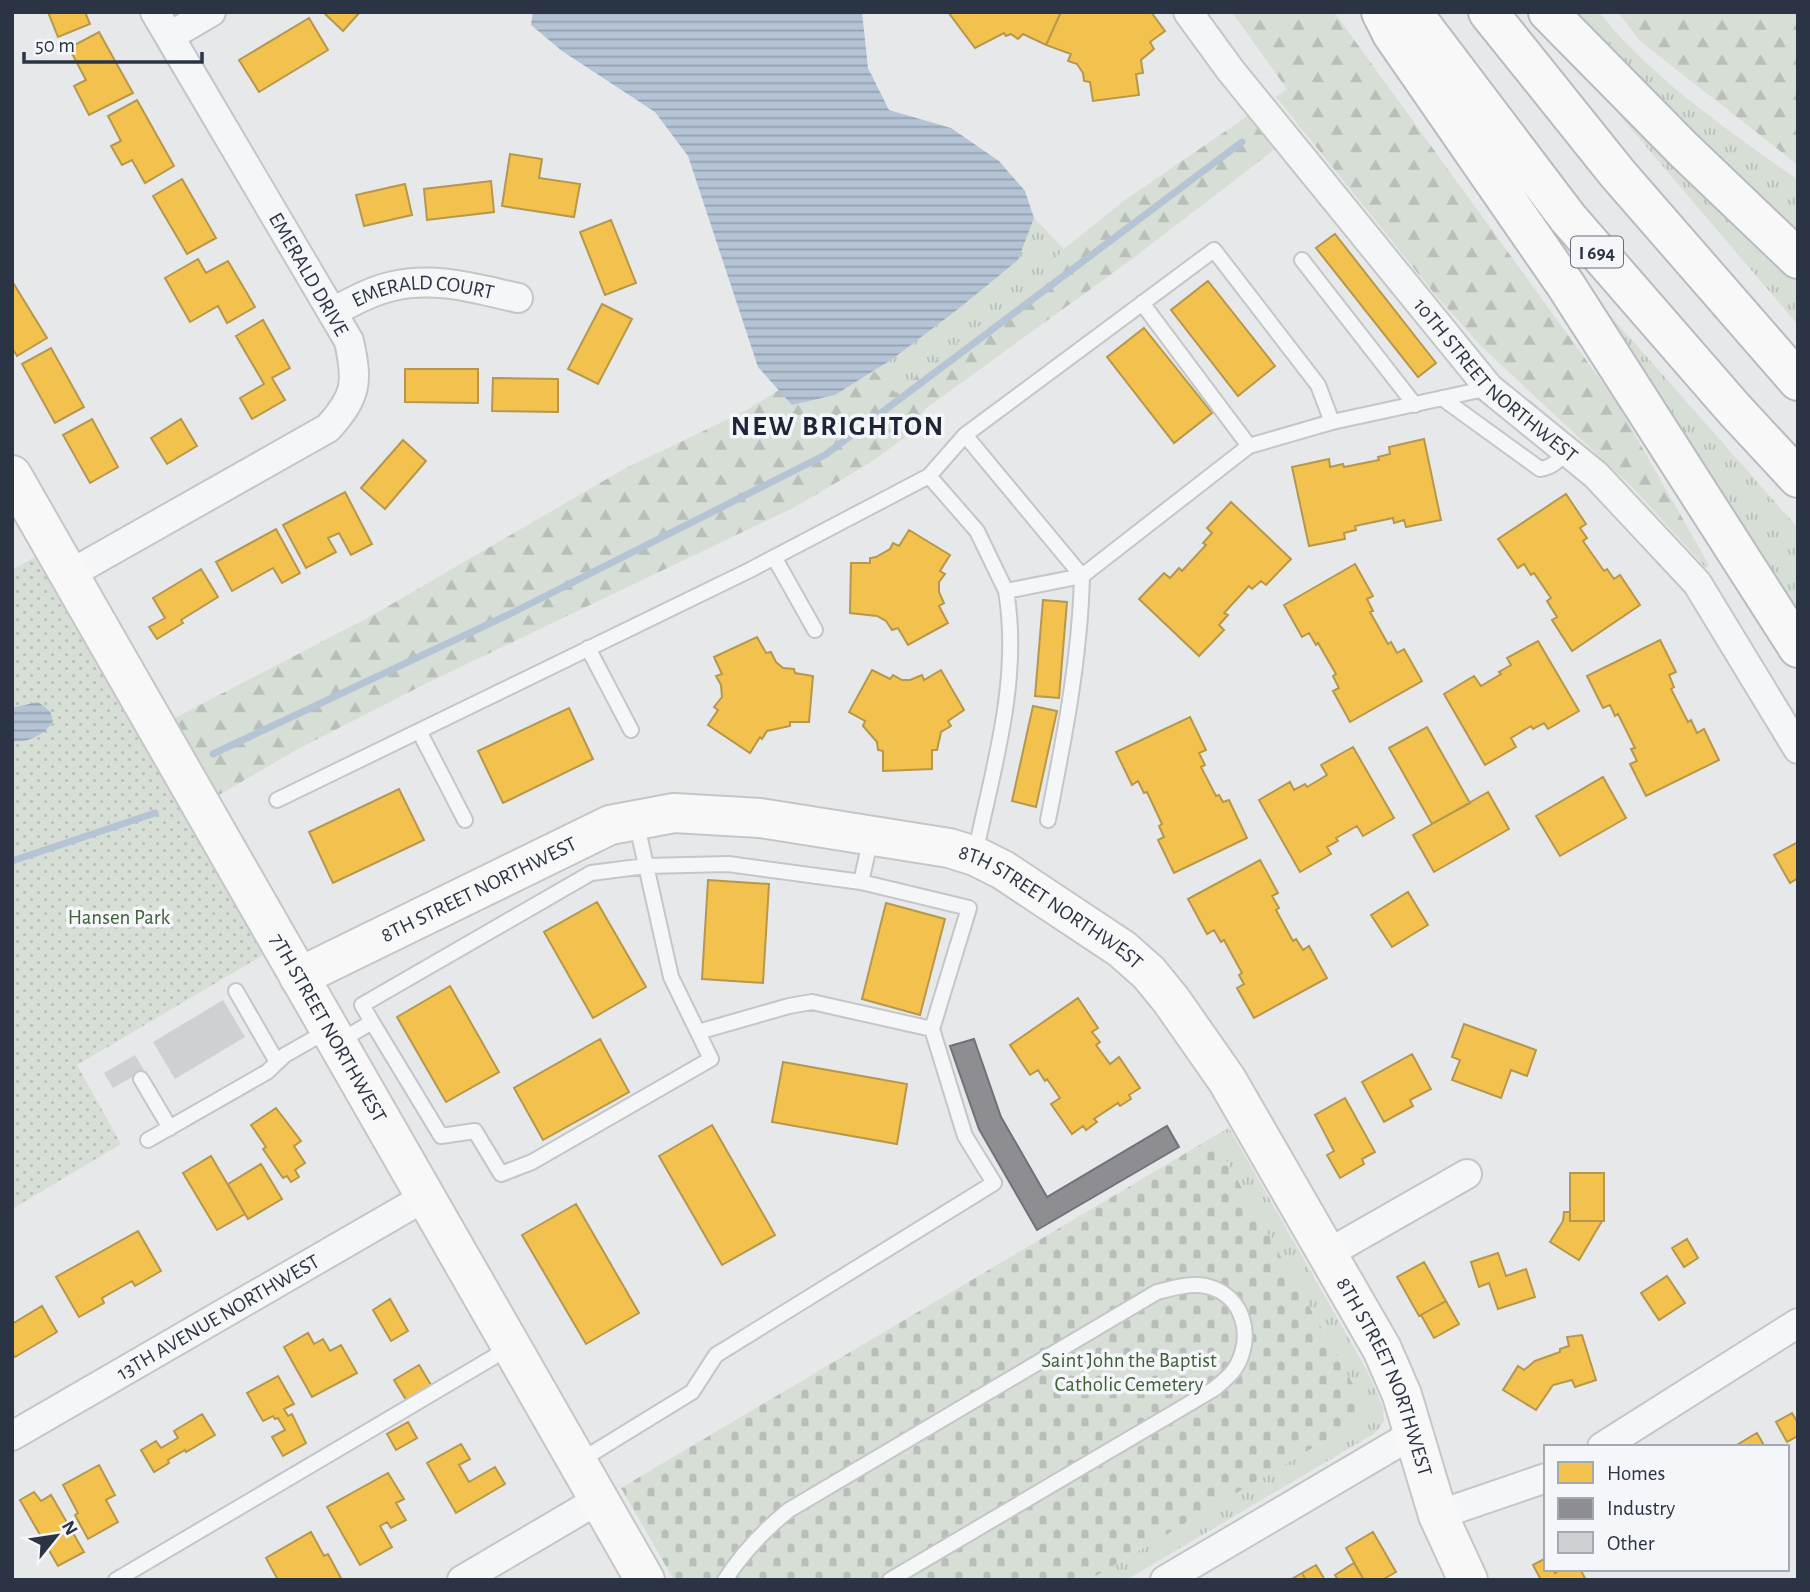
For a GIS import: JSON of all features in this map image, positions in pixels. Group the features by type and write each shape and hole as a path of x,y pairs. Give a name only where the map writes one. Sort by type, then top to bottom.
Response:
{"main road":[{"path":"1381,12 1392,34 1567,287 1798,648"},
{"name":"I 694","path":"1412,12 1568,218 1734,410 1798,478"},
{"path":"1488,12 1617,173 1798,381"},
{"path":"1548,12 1683,149 1798,259"},
{"name":"7TH STREET NORTHWEST","path":"12,475 645,1580"},
{"name":"8TH STREET NORTHWEST","path":"299,977 610,825 674,813 761,818 949,848 975,856 1003,870 1122,949 1149,973 1227,1080 1382,1349 1402,1395 1438,1515 1468,1580"}],"street":[{"name":"EMERALD DRIVE","path":"69,574 328,428 350,399 355,380 349,341 155,12"},
{"path":"170,36 211,12"},
{"name":"10TH STREET NORTHWEST","path":"1188,12 1230,71 1489,388 1596,475 1697,583 1798,748"},
{"name":"EMERALD COURT","path":"332,312 392,286 423,282 453,284 518,298"},
{"path":"1327,1254 1467,1174"},
{"name":"13TH AVENUE NORTHWEST","path":"12,1436 425,1197"},
{"path":"1605,1445 1798,1323"},
{"path":"1165,1580 1413,1434"},
{"path":"1438,1515 1544,1479"},
{"path":"463,1580 598,1500"}],"lane":[{"path":"278,800 775,557 929,476 965,435 1214,250 1318,385 1332,422"},
{"path":"1302,260 1415,405"},
{"path":"1142,303 1249,446"},
{"path":"1006,591 1082,576 1249,446 1332,422 1489,388"},
{"path":"1442,398 1540,469 1557,463 1566,451"},
{"path":"965,435 1082,576 1082,607 1073,693 1048,820"},
{"path":"929,476 977,531 1006,591 1010,618 1007,699 975,856"},
{"path":"775,557 815,629"},
{"path":"589,648 631,730"},
{"path":"419,730 465,820"},
{"path":"577,1463 692,1392 716,1355 994,1183 965,1136 932,1029 969,908 860,882 728,864 646,866 591,873 362,1005 440,1136 475,1131 501,1174 531,1162 711,1059 671,977 646,866 636,820"},
{"path":"860,882 871,835"},
{"path":"236,991 277,1062"},
{"path":"698,1032 812,1002 932,1029"},
{"path":"148,1140 267,1072 285,1055 372,1022"},
{"path":"141,1079 170,1128"},
{"path":"724,1580 763,1530 789,1510 1157,1292 1183,1285 1207,1286 1224,1294 1237,1307 1245,1323 1247,1335 1244,1348 1234,1370 1214,1389 890,1580"},
{"path":"116,1580 510,1347"}],"green space":[{"path":"1232,12 1334,12 1615,400 1709,565 1706,568 1631,486 1481,346 1433,292 1276,97 1287,89"},
{"path":"1572,12 1599,12 1620,37 1667,82 1798,180 1798,235"},
{"path":"1618,12 1798,12 1798,165 1640,41"},
{"path":"1618,97 1798,279 1798,325 1610,104"},
{"path":"1252,113 1279,146 1128,262 925,409 919,417 925,423 868,464 793,508 425,684 296,750 219,795 175,718 373,615 624,469 745,411 779,390 792,405 835,395 874,371 896,393 971,332 1030,290 1064,249 1125,200"},
{"path":"1034,218 1064,249 1030,290 971,332 896,393 874,371 962,306 1018,260"},
{"path":"1608,313 1798,528 1798,623 1600,320"},
{"name":"Hansen Park","path":"35,557 263,955 77,1065 121,1144 12,1209 12,570"},
{"path":"1229,1128 1365,1367 1383,1407 1384,1421 1375,1433 1126,1580 1089,1580 1370,1414 1213,1137"},
{"name":"Saint John the Baptist Catholic Cemetery","path":"1213,1137 1370,1414 1089,1580 674,1580 621,1488"}],"water":[{"path":"533,12 862,12 868,68 889,110 951,128 999,161 1025,191 1034,218 1018,260 891,360 835,395 792,405 758,367 688,156 655,112 562,51 531,25"},
{"path":"38,702 50,711 53,721 36,737 12,741 12,708"}],"building: Homes":[{"path":"48,12 85,12 90,24 58,37"},
{"path":"323,12 360,12 343,31"},
{"path":"948,12 1061,12 1046,45 1023,34 1018,39 1004,33 975,48"},
{"path":"1061,12 1151,12 1165,31 1150,42 1154,49 1141,60 1143,73 1136,74 1139,95 1093,101 1090,82 1084,81 1083,73 1077,64 1068,61 1071,54 1046,45"},
{"path":"309,18 328,50 259,92 239,60"},
{"path":"99,32 133,93 89,115 74,86 86,80 69,48"},
{"path":"137,100 174,166 145,183 132,160 122,165 111,146 121,141 108,116"},
{"path":"510,154 542,159 539,178 580,184 574,217 502,206"},
{"path":"182,179 216,238 187,254 153,196"},
{"path":"491,181 494,212 427,220 424,189"},
{"path":"405,184 412,215 364,226 356,195"},
{"path":"611,220 636,283 605,295 580,232"},
{"path":"1335,234 1436,363 1418,377 1316,248"},
{"path":"198,259 206,273 228,261 255,307 227,323 218,306 190,322 165,278"},
{"path":"12,281 47,338 17,356 12,348"},
{"path":"1208,281 1275,366 1238,396 1171,310"},
{"path":"602,304 632,319 598,384 568,369"},
{"path":"263,320 290,368 272,378 285,400 252,419 240,398 264,384 236,336"},
{"path":"1144,328 1212,413 1174,443 1107,357"},
{"path":"51,348 84,407 55,423 22,364"},
{"path":"405,369 478,369 478,403 405,402"},
{"path":"493,378 558,379 558,412 492,411"},
{"path":"92,419 118,467 90,483 63,435"},
{"path":"181,419 197,446 167,464 151,438"},
{"path":"1424,439 1441,520 1406,527 1404,520 1394,523 1393,518 1355,526 1356,530 1344,533 1345,539 1309,546 1292,467 1329,459 1330,467 1379,460 1378,457 1390,454 1389,447"},
{"path":"403,440 426,461 385,509 361,488"},
{"path":"345,492 372,544 351,555 339,533 328,538 336,552 306,568 283,525"},
{"path":"1566,494 1586,524 1580,528 1587,538 1583,541 1604,571 1607,569 1614,579 1620,575 1640,605 1572,651 1552,620 1557,617 1547,601 1551,598 1534,573 1531,575 1524,564 1518,568 1498,539"},
{"path":"1231,502 1291,559 1266,585 1261,581 1252,589 1249,586 1224,613 1228,615 1219,625 1224,630 1199,656 1139,599 1164,573 1170,578 1179,568 1182,571 1206,545 1203,543 1212,533 1207,528"},
{"path":"276,529 300,573 282,583 273,568 232,591 216,562"},
{"path":"909,530 950,555 940,571 945,574 939,582 939,592 944,603 939,606 948,623 908,645 898,628 892,630 886,621 877,616 850,613 851,563 870,563 870,558 890,549 893,543 899,546"},
{"path":"1355,564 1373,596 1367,599 1373,611 1370,612 1388,644 1391,642 1397,653 1404,649 1422,681 1350,722 1333,691 1339,688 1333,676 1336,674 1309,633 1302,637 1284,605"},
{"path":"201,569 218,597 157,639 149,627 165,618 153,598"},
{"path":"1043,600 1067,602 1059,698 1035,696"},
{"path":"757,637 766,653 771,652 783,668 813,676 809,722 790,722 790,726 767,731 750,753 708,725 718,710 714,707 722,697 721,685 716,676 722,674 714,657"},
{"path":"1660,640 1676,672 1669,675 1674,687 1671,689 1688,722 1691,720 1697,733 1704,729 1719,760 1646,796 1630,764 1637,761 1631,749 1635,748 1618,714 1615,716 1610,705 1603,708 1587,676"},
{"path":"1538,641 1579,711 1548,729 1544,723 1533,729 1531,726 1511,738 1516,747 1485,765 1444,694 1474,676 1481,686 1511,665 1507,658"},
{"path":"872,670 890,679 893,675 902,680 910,680 922,675 924,680 941,670 964,710 948,721 951,726 941,732 937,750 932,750 932,769 883,771 883,751 878,750 877,742 863,726 865,721 849,712"},
{"path":"1033,706 1057,711 1036,807 1012,801"},
{"path":"569,708 593,759 503,803 478,751"},
{"path":"1190,717 1206,750 1199,753 1205,765 1201,767 1216,796 1219,795 1223,802 1229,800 1247,838 1174,873 1158,840 1164,837 1159,826 1162,824 1147,792 1144,793 1138,781 1132,785 1116,752"},
{"path":"1427,727 1470,803 1432,824 1389,748"},
{"path":"1353,747 1394,818 1363,836 1357,826 1336,838 1338,841 1327,847 1331,854 1300,872 1259,800 1290,782 1294,790 1305,784 1307,787 1327,775 1321,765"},
{"path":"1603,777 1626,818 1560,856 1536,816"},
{"path":"399,789 424,840 333,883 309,832"},
{"path":"1488,792 1509,829 1434,872 1413,835"},
{"path":"1798,842 1798,878 1790,883 1774,855"},
{"path":"1260,860 1278,893 1272,896 1279,908 1276,910 1293,941 1296,939 1303,950 1309,946 1327,978 1254,1018 1237,988 1244,984 1239,975 1242,973 1224,940 1221,942 1214,930 1207,934 1188,899"},
{"path":"708,880 769,884 763,983 702,979"},
{"path":"1408,892 1428,925 1392,947 1371,915"},
{"path":"597,902 646,987 593,1018 544,932"},
{"path":"886,903 945,919 920,1015 862,999"},
{"path":"450,986 499,1072 446,1102 397,1017"},
{"path":"1078,998 1098,1028 1092,1032 1100,1042 1096,1045 1110,1064 1119,1057 1140,1088 1129,1095 1131,1099 1120,1106 1118,1103 1094,1119 1097,1122 1086,1130 1083,1126 1072,1134 1051,1104 1060,1098 1047,1079 1045,1081 1038,1070 1030,1075 1010,1045"},
{"path":"1464,1024 1536,1050 1527,1076 1511,1070 1501,1098 1452,1080 1460,1060 1452,1057"},
{"path":"600,1039 629,1092 543,1140 514,1088"},
{"path":"1412,1054 1431,1089 1410,1100 1413,1106 1384,1122 1362,1082"},
{"path":"783,1062 907,1084 897,1144 772,1122"},
{"path":"1345,1098 1375,1152 1362,1159 1364,1164 1340,1178 1327,1155 1334,1151 1315,1115"},
{"path":"276,1108 301,1141 294,1146 305,1163 295,1170 299,1177 291,1182 287,1176 283,1178 263,1149 266,1147 251,1125"},
{"path":"712,1125 775,1235 722,1265 659,1156"},
{"path":"211,1156 245,1214 217,1230 183,1173"},
{"path":"261,1164 282,1199 248,1219 228,1184"},
{"path":"1570,1173 1604,1173 1604,1221 1570,1221"},
{"path":"576,1204 639,1313 586,1344 522,1235"},
{"path":"1564,1212 1570,1212 1570,1221 1602,1221 1579,1260 1550,1242 1563,1221"},
{"path":"138,1231 161,1271 135,1286 132,1281 102,1298 104,1303 79,1317 56,1277"},
{"path":"1687,1239 1698,1258 1684,1267 1672,1248"},
{"path":"1498,1253 1506,1276 1526,1269 1535,1297 1498,1309 1489,1283 1479,1287 1471,1262"},
{"path":"1424,1262 1446,1301 1419,1316 1397,1277"},
{"path":"1667,1276 1685,1303 1659,1320 1641,1293"},
{"path":"390,1299 408,1331 391,1341 373,1310"},
{"path":"1446,1301 1459,1324 1434,1338 1421,1315"},
{"path":"42,1306 57,1332 15,1357 12,1352 12,1324"},
{"path":"308,1333 314,1344 323,1339 330,1351 341,1345 357,1373 312,1397 284,1347"},
{"path":"1582,1335 1596,1380 1575,1387 1572,1380 1553,1385 1536,1410 1503,1390 1518,1366 1524,1370 1535,1361 1569,1346 1567,1337"},
{"path":"419,1365 431,1385 406,1400 394,1380"},
{"path":"278,1376 294,1404 284,1409 288,1416 292,1414 306,1443 283,1456 272,1437 285,1430 278,1418 273,1416 263,1421 247,1393"},
{"path":"1792,1413 1798,1423 1798,1436 1787,1442 1776,1422"},
{"path":"202,1414 215,1435 168,1460 169,1463 154,1472 141,1450 156,1441 161,1448 178,1438 174,1431"},
{"path":"408,1422 417,1438 396,1450 387,1434"},
{"path":"1757,1433 1764,1445 1737,1445"},
{"path":"461,1444 470,1459 459,1465 469,1482 495,1467 505,1484 456,1513 427,1463"},
{"path":"99,1465 115,1495 106,1500 118,1522 88,1539 63,1485"},
{"path":"388,1473 404,1499 396,1503 406,1520 391,1528 387,1522 380,1526 392,1547 360,1565 327,1507"},
{"path":"34,1492 41,1501 51,1495 84,1552 58,1566 20,1500"},
{"path":"311,1532 324,1556 328,1554 342,1580 278,1580 266,1558"},
{"path":"1373,1532 1396,1572 1382,1580 1364,1580 1346,1548"},
{"path":"1544,1559 1544,1571 1581,1571 1586,1580 1541,1580 1533,1565"},
{"path":"1354,1563 1364,1580 1338,1580 1335,1575"},
{"path":"1316,1565 1325,1580 1306,1580 1302,1573"},
{"path":"1302,1573 1306,1580 1290,1580"}],"building: Industry":[{"path":"974,1039 1001,1117 1047,1197 1167,1126 1179,1147 1037,1230 979,1129 950,1046"}],"building: Other":[{"path":"223,1000 245,1037 175,1079 153,1042"},
{"path":"135,1055 144,1070 113,1088 104,1073"}],"waterway":[{"path":"213,754 510,614 825,455 1242,142"},
{"path":"12,861 155,813"}],"district":[{"name":"NEW BRIGHTON","path":"838,425"}]}
